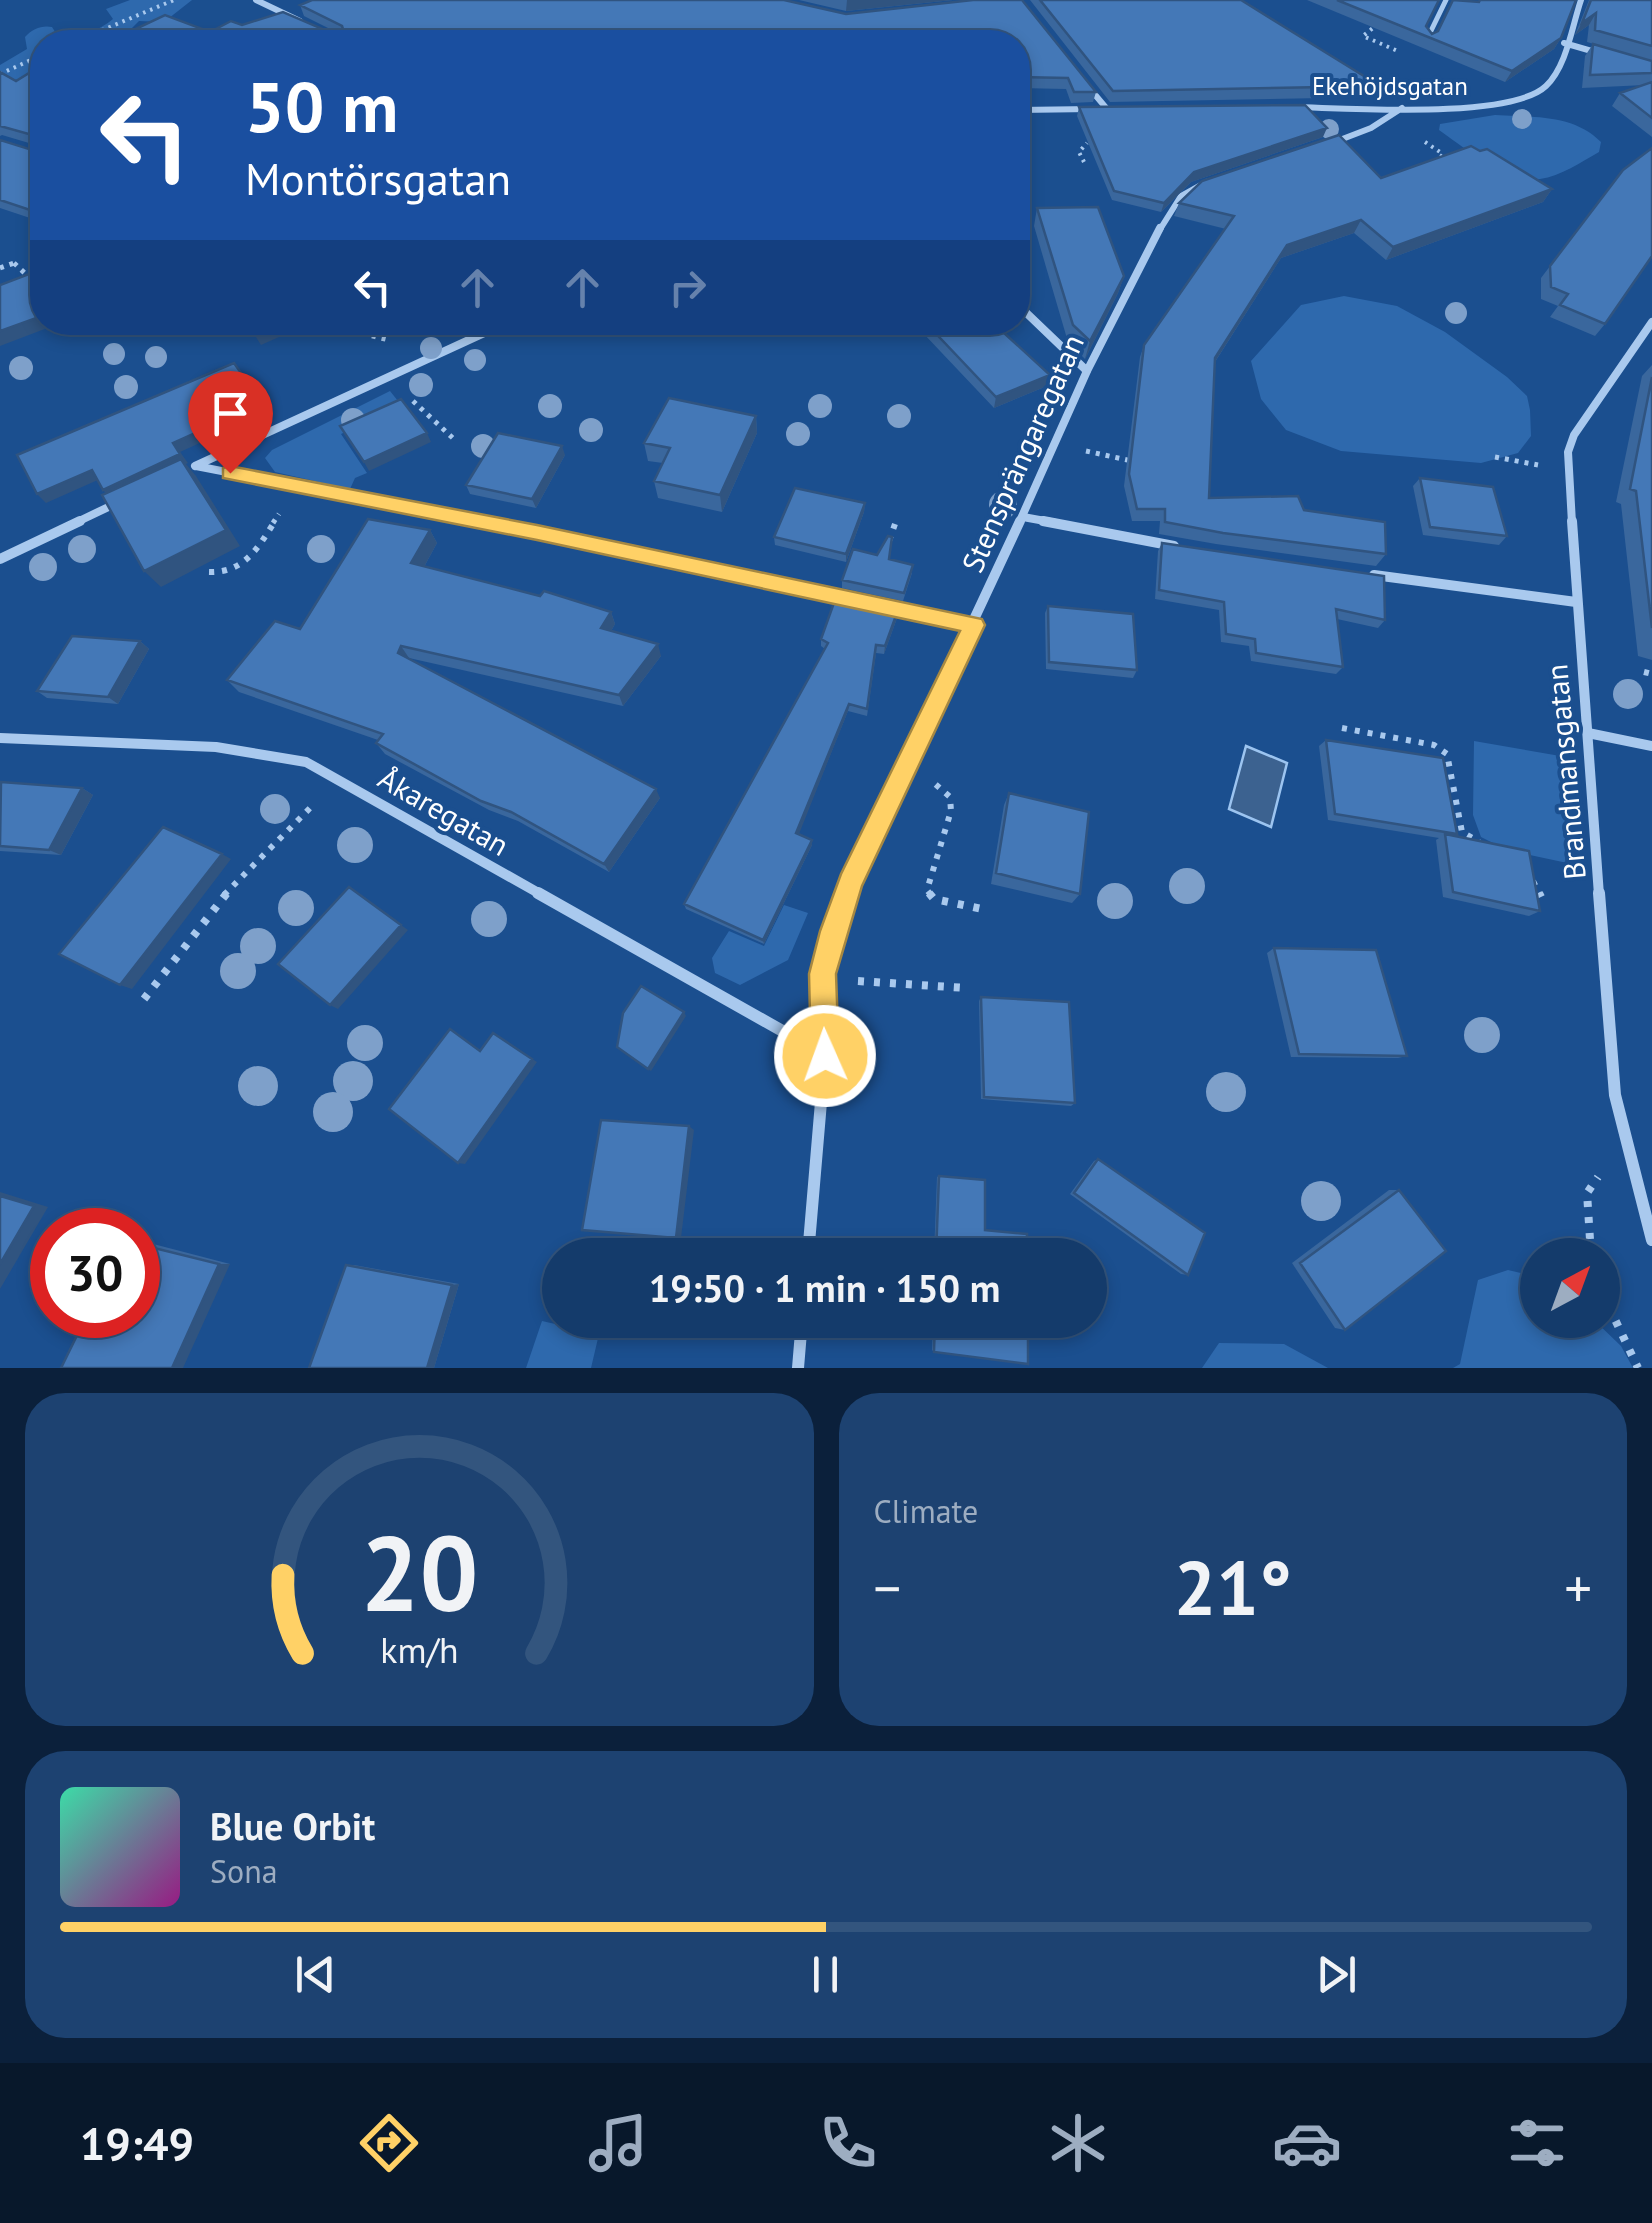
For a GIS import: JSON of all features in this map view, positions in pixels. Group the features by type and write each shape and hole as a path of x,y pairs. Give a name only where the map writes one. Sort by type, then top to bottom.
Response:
{"street":[{"path":"256,0 318,30"},
{"name":"Ekehöjdsgatan","path":"1276,106 1479,106 1526,97 1548,83 1581,0"},
{"path":"1564,44 1608,56"},
{"path":"1082,78 1106,109"},
{"path":"1322,146 1386,119 1402,108"},
{"path":"1030,110 1122,109"},
{"name":"Stensprängaregatan","path":"809,1238 825,1056 822,979 850,882 974,625 1087,371 1169,211 1181,196 1214,179"},
{"path":"1030,316 1087,371"},
{"name":"Brandmansgatan","path":"1652,322 1574,435 1568,452 1615,1094 1652,1240"},
{"path":"179,474 480,335"},
{"path":"196,466 974,625"},
{"path":"0,559 135,495"},
{"path":"1023,516 1180,547"},
{"path":"1367,574 1576,602"},
{"path":"1588,733 1652,746"},
{"name":"Åkaregatan","path":"0,738 262,752 306,762 825,1056"},
{"path":"798,1368 800,1338"}],"lane":[{"path":"1427,39 1446,0"}],"path":[{"path":"103,30 174,0"},
{"path":"1380,23 1363,36 1412,56"},
{"path":"0,74 30,60"},
{"path":"1386,119 1442,154 1454,154"},
{"path":"1430,170 1442,154"},
{"path":"0,268 16,262 30,277"},
{"path":"412,399 456,441"},
{"path":"1056,443 1139,462"},
{"path":"209,572 225,572 247,561 298,487"},
{"path":"867,602 895,524"},
{"path":"1342,728 1434,744 1446,754 1462,832 1490,846"},
{"path":"920,777 942,787 950,798 951,811 927,890 934,899 987,910"},
{"path":"144,999 214,906 338,780"},
{"path":"1527,869 1541,897"},
{"path":"822,979 966,988"},
{"path":"1590,1238 1587,1193 1602,1172"},
{"path":"1620,1330 1638,1368"}],"shaded area":[{"path":"130,0 192,0 164,22 139,21 130,30 94,30 113,19 106,9"},
{"path":"30,33 30,82 0,87 0,65 27,49 25,37"},
{"path":"1495,115 1538,117 1578,126 1601,142 1599,152 1556,175 1527,178 1486,162 1439,130 1440,124"},
{"path":"1344,296 1397,306 1445,332 1507,377 1527,396 1530,410 1531,436 1518,453 1481,463 1341,451 1286,430 1261,399 1251,361 1301,305"},
{"path":"390,391 402,406 341,434 367,473 355,478 350,489 275,472 265,458 272,450"},
{"path":"1474,741 1566,757 1572,864 1507,850 1481,837 1473,815"},
{"path":"1246,746 1287,763 1271,827 1229,809"},
{"path":"784,905 808,913 788,960 740,985 715,973 712,958 729,931 764,946"},
{"path":"1508,1270 1520,1273 1520,1338 1613,1338 1633,1368 1453,1368 1460,1364 1478,1280"},
{"path":"542,1321 542,1338 598,1338 591,1368 526,1368"},
{"path":"1219,1343 1284,1344 1328,1368 1202,1368"}],"building":[{"path":"312,0 784,0 846,14 973,0 1022,0 1096,92 1074,92 1068,78 1030,77 1030,30 343,30 300,5"},
{"path":"1040,0 1241,0 1380,86 1113,91"},
{"path":"1337,0 1439,0 1426,26 1432,34 1438,31 1453,0 1576,0 1561,38 1512,71"},
{"path":"1591,0 1652,0 1652,46 1595,30 1596,13 1582,23"},
{"path":"283,12 325,30 214,30 231,21 242,25"},
{"path":"165,15 205,30 133,30"},
{"path":"1593,44 1652,61 1652,73 1590,75"},
{"path":"0,72 16,81 30,72 30,134 0,126"},
{"path":"1652,82 1652,118 1620,93"},
{"path":"1305,105 1327,128 1194,172 1164,203 1114,191 1079,107"},
{"path":"1339,135 1381,178 1471,146 1480,151 1487,149 1552,189 1393,247 1361,220 1287,245 1215,358 1209,498 1298,496 1304,510 1385,522 1386,554 1223,533 1165,522 1165,509 1137,509 1129,474 1144,345 1234,216 1179,203 1202,181"},
{"path":"0,140 30,149 30,210 0,200"},
{"path":"1652,148 1652,256 1605,324 1560,305 1568,294 1551,287 1550,266 1623,170"},
{"path":"1098,207 1124,276 1090,341 1073,325 1037,208"},
{"path":"30,274 30,320 0,331 0,285"},
{"path":"937,335 1006,335 1050,375 996,397"},
{"path":"234,363 262,403 173,443 180,454 103,490 92,470 37,494 17,455"},
{"path":"1652,377 1652,628 1636,491 1630,489"},
{"path":"669,398 756,416 720,495 654,481 670,448 644,443"},
{"path":"401,399 427,433 364,462 340,426"},
{"path":"498,433 562,446 532,499 466,485"},
{"path":"181,459 226,530 144,571 102,495"},
{"path":"1420,478 1493,487 1507,536 1430,527"},
{"path":"795,488 865,503 846,554 774,537"},
{"path":"368,519 430,530 411,563 540,596 544,591 611,612 601,628 658,644 619,695 401,646 398,653 656,789 604,864 376,743 383,734 227,680 275,621 300,629"},
{"path":"888,536 892,537 889,559 913,565 904,593 842,580 853,549 877,555"},
{"path":"1162,543 1384,576 1385,620 1336,609 1343,667 1256,653 1255,639 1226,634 1224,602 1159,590"},
{"path":"836,597 898,610 885,646 876,645 867,709 849,704 796,833 812,840 763,940 684,904 828,643 821,639"},
{"path":"1048,606 1133,614 1137,670 1049,662"},
{"path":"72,636 140,641 108,697 37,691"},
{"path":"1326,740 1443,758 1457,834 1335,814"},
{"path":"1,782 82,788 49,850 0,846"},
{"path":"1009,793 1089,812 1080,894 996,873"},
{"path":"163,827 222,854 120,985 59,954"},
{"path":"1445,834 1529,851 1540,911 1453,892"},
{"path":"349,887 401,925 330,1005 278,964"},
{"path":"1274,948 1376,950 1407,1056 1299,1054"},
{"path":"641,986 684,1012 648,1069 617,1047 623,1013"},
{"path":"981,997 1069,1002 1075,1103 984,1097"},
{"path":"450,1029 480,1051 493,1033 532,1059 458,1163 389,1109"},
{"path":"601,1120 689,1126 676,1238 582,1230"},
{"path":"1098,1159 1205,1233 1188,1275 1074,1193"},
{"path":"939,1176 985,1180 985,1230 1027,1234 1027,1238 937,1238"},
{"path":"1399,1190 1446,1251 1345,1330 1300,1263"},
{"path":"0,1196 34,1206 0,1264"},
{"path":"160,1249 219,1264 172,1368 61,1368 76,1338 160,1338"},
{"path":"346,1265 452,1285 427,1368 309,1368"},
{"path":"934,1338 1028,1338 1028,1364 934,1352"}],"route":[{"path":"230,473 537,532 974,625 850,882 833,931 822,974 825,1056"}]}
